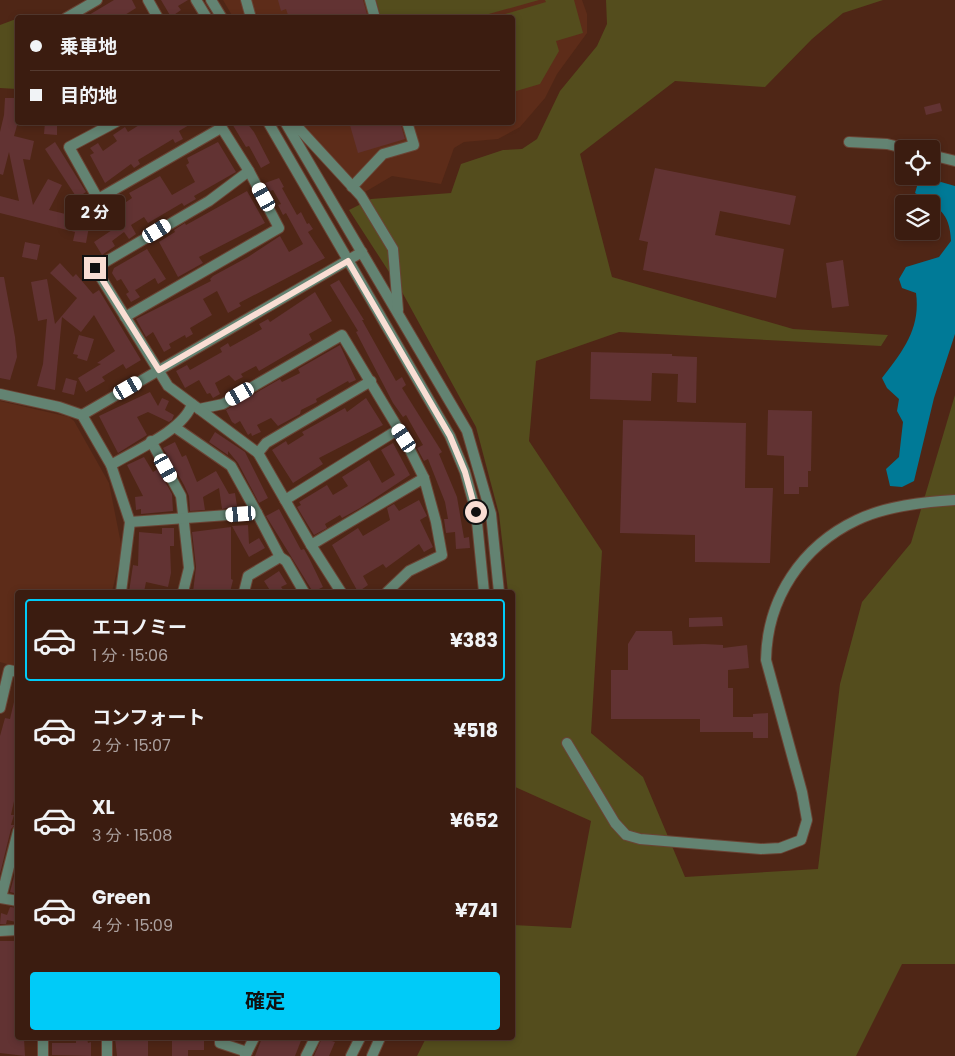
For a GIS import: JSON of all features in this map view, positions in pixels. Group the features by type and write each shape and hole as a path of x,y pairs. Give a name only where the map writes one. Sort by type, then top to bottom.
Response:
{"street":[{"path":"69,15 83,3 96,0"},
{"path":"148,0 156,15"},
{"path":"196,0 204,15"},
{"path":"212,0 220,15"},
{"path":"246,0 250,15"},
{"path":"370,0 374,15"},
{"path":"110,125 69,147 98,199 219,125 249,171 279,228 125,317"},
{"path":"270,125 454,445 465,472 476,512 484,590"},
{"path":"287,125 467,431 491,514 499,590"},
{"path":"296,125 361,196 393,248 398,315"},
{"path":"352,187 383,154 414,145 408,125"},
{"path":"849,142 895,146"},
{"path":"940,157 955,160"},
{"path":"249,171 210,201 95,268 168,386 258,453 311,545 340,590"},
{"path":"82,415 362,252"},
{"path":"111,464 176,428 190,410 196,406 223,404 342,335 399,429 424,478 436,522 442,555 409,571 389,590"},
{"path":"258,453 266,443 371,381"},
{"path":"0,394 59,407 82,415 111,464 130,522 121,590"},
{"path":"176,428 231,466 280,557 286,561 303,590"},
{"path":"285,500 399,429"},
{"path":"151,441 181,496 185,518 189,568 184,590"},
{"path":"311,545 424,478"},
{"path":"567,743 615,823 626,835 640,839 761,849 780,848 801,840 807,820 802,792 766,660 766,641 780,592 805,558 836,532 859,519 925,502 955,500"},
{"path":"130,522 257,512"},
{"path":"244,590 248,576 280,557"},
{"path":"0,708 9,670 15,671"},
{"path":"15,843 1,898 15,901"},
{"path":"0,931 15,930"},
{"path":"43,1040 43,1056"},
{"path":"107,1040 107,1056"},
{"path":"220,1040 220,1042 246,1054 253,1040"},
{"path":"306,1056 314,1040"},
{"path":"351,1056 359,1040"},
{"path":"372,1056 379,1040"}],"shaded area":[{"path":"223,0 582,0 587,14 587,33 557,74 545,98 520,127 498,139 464,142 454,148 441,184 392,176 365,192 303,125 515,125 515,15 232,15"},
{"path":"376,0 539,0 485,15 380,15"},
{"path":"545,0 574,0 583,33 556,41 559,51 540,84 515,91 515,15 502,15 546,2"},
{"path":"606,0 883,0 843,13 812,39 765,87 675,81 580,154 612,277 793,329 888,335 881,346 619,332 536,361 529,441 602,551 591,733 643,777 685,877 818,869 840,684 862,602 911,543 955,395 955,964 902,964 856,1056 417,1056 425,1040 515,1040 515,925 571,928 591,821 515,787 515,590 508,590 499,514 476,427 402,292 349,210 371,199 451,193 461,164 503,150 522,149 537,139 560,91 597,46 607,24"},
{"path":"15,19 15,89 0,88 0,25"},
{"path":"0,401 69,417 74,421 109,483 122,549 112,590 15,590 15,666 0,662"}],"water":[{"path":"940,182 955,186 955,334 934,398 914,481 902,487 890,486 886,469 899,457 903,422 897,411 899,399 887,388 882,378 903,349 916,318 916,293 902,288 899,279 906,267 939,257 951,241 948,223 940,210 940,195 918,195 915,193 917,185 940,185"}],"building":[{"path":"114,0 132,0 136,8 125,15 89,15"},
{"path":"161,0 188,0 178,6 181,10 174,15 170,15"},
{"path":"278,0 363,0 367,15 288,15 286,9 281,11"},
{"path":"5,98 15,98 15,125 17,125 14,136 34,141 30,160 23,159 33,205 48,179 62,185 49,210 78,217 81,203 93,205 86,243 73,241 75,232 0,213 0,196 19,201 9,152 3,175 0,174 0,132"},
{"path":"940,103 942,111 926,115 924,107"},
{"path":"45,125 57,125 57,135 44,134"},
{"path":"139,125 189,125 179,131 183,139 175,143 173,139 138,160 140,164 134,168 131,164 105,183 90,155 94,153 90,148 98,143 103,151 117,141 113,135 125,127 128,132"},
{"path":"233,125 248,125 270,163 261,168 249,146 246,147"},
{"path":"350,125 401,125 405,139 358,153"},
{"path":"55,142 86,192 77,198 45,149"},
{"path":"218,142 236,172 194,196 196,199 184,206 182,203 148,223 144,217 131,225 136,234 129,239 124,232 112,241 115,246 102,255 94,242 115,228 103,210 114,202 117,208 132,198 129,193 160,176 172,195 195,182 186,165 189,163 187,158"},
{"path":"655,168 796,196 790,225 720,211 715,235 784,249 776,298 643,270 648,242 639,240"},
{"path":"279,178 284,187 282,188 297,215 301,212 307,224 309,223 313,229 308,232 325,258 239,303 241,306 228,313 217,291 203,299 212,315 190,328 193,334 186,338 185,335 169,344 171,348 164,352 153,332 146,337 136,319 211,281 210,279 213,276 248,257 280,236 289,252 303,244 286,213 283,215 278,205 281,204 273,190 270,191 265,183"},
{"path":"247,191 265,223 199,257 203,263 178,277 159,242 185,223 186,225"},
{"path":"25,242 40,245 37,260 22,257"},
{"path":"147,249 166,279 158,284 155,278 135,290 140,297 131,302 126,294 129,292 121,279 117,281 112,273 114,268"},
{"path":"843,260 849,306 832,308 826,263"},
{"path":"60,263 73,277 76,274 93,294 99,290 141,360 126,369 123,364 102,377 105,381 86,392 78,378 101,364 97,363 115,351 94,315 81,332 62,317 55,390 37,386 43,364 47,319 38,321 31,282 47,279 55,324 77,298 50,273"},
{"path":"0,277 4,277 17,357 10,380 0,378"},
{"path":"339,280 364,320 362,320 396,381 402,377 406,385 402,388 442,452 439,454 457,497 464,538 469,537 470,548 456,549 455,532 446,533 444,519 448,519 445,502 428,459 424,461 417,448 423,445 406,415 403,417 393,403 356,332 358,331 330,285"},
{"path":"315,292 332,321 309,334 312,340 259,371 256,366 241,374 243,377 235,381 229,375 215,383 220,394 213,398 210,393 207,394 199,380 185,388 176,371 187,365 190,370 222,352 220,348 228,343 230,347 262,329 259,324 268,319 270,322"},
{"path":"79,335 94,339 87,361 77,358 78,355 73,354"},
{"path":"340,345 356,380 349,383 348,381 316,399 317,402 301,410 300,414 278,426 271,418 257,425 261,432 252,436 251,433 248,435 240,421 235,424 232,422 226,410 280,379 282,382 300,373 298,369"},
{"path":"591,352 672,354 672,356 697,357 696,403 677,402 678,374 652,373 651,401 590,399"},
{"path":"66,378 77,381 74,395 62,392"},
{"path":"150,392 158,406 162,398 169,401 165,410 174,415 172,420 169,422 148,412 137,417 147,435 118,453 99,416"},
{"path":"366,398 383,425 319,458 323,464 293,483 272,450 286,441 288,445 304,435 302,432 345,408 347,412"},
{"path":"768,410 812,411 811,471 808,471 808,487 799,487 799,494 784,494 784,456 767,455"},
{"path":"623,420 746,423 745,488 773,488 770,563 695,562 695,535 620,533"},
{"path":"215,432 245,452 268,498 259,503 238,463 228,451 228,455 209,442"},
{"path":"175,442 182,457 186,455 197,482 216,471 229,494 235,493 237,506 222,509 219,488 203,497 205,510 190,511 189,496 163,448"},
{"path":"393,443 410,475 360,508 342,518 340,515 325,524 327,528 314,535 297,507 301,505 299,502 327,485 333,495 348,486 342,477 369,460 382,483 395,475 381,450"},
{"path":"144,457 153,472 158,469 172,494 173,511 141,514 141,509 136,510 135,497 143,496 127,465"},
{"path":"419,500 427,516 420,520 433,547 424,552 419,544 386,568 383,564 363,576 368,585 361,590 357,590 332,545 358,528 363,536 390,520 387,508 394,504 399,511"},
{"path":"279,509 301,550 304,549 323,587 312,590 266,516"},
{"path":"248,525 249,544 259,538 265,548 249,557 232,526"},
{"path":"231,527 231,579 233,580 230,590 193,590 196,567 192,532"},
{"path":"162,528 174,528 174,546 170,546 171,573 168,587 146,582 144,590 129,590 133,565 138,566 139,532 162,534"},
{"path":"279,571 287,584 281,587 283,590 270,590 264,581"},
{"path":"722,617 723,626 689,627 689,618"},
{"path":"636,631 672,631 673,645 723,645 723,648 747,645 749,668 728,670 728,688 733,688 733,717 753,717 753,714 768,713 768,738 753,738 753,732 700,732 700,719 611,719 611,670 628,670 628,644"},
{"path":"15,702 15,797 11,815 14,815 11,825 15,825 11,829 0,874 0,736 5,718 10,719"},
{"path":"15,873 15,893 10,892"},
{"path":"10,907 15,908 15,922 7,920 6,924 0,924 1,913 7,915"},
{"path":"0,941 15,941 15,1040 24,1040 25,1056 0,1053"},
{"path":"76,1040 87,1040 88,1043 91,1042 91,1056 52,1055 52,1043 76,1043"},
{"path":"115,1040 148,1040 148,1056 117,1056"},
{"path":"172,1040 204,1040 204,1050 188,1050 188,1056 172,1056"},
{"path":"261,1040 301,1040 295,1056 255,1056"},
{"path":"321,1040 335,1042 329,1056 314,1056"}],"route":[{"path":"95,268 159,370 348,261 450,436 465,472 476,512"}]}
